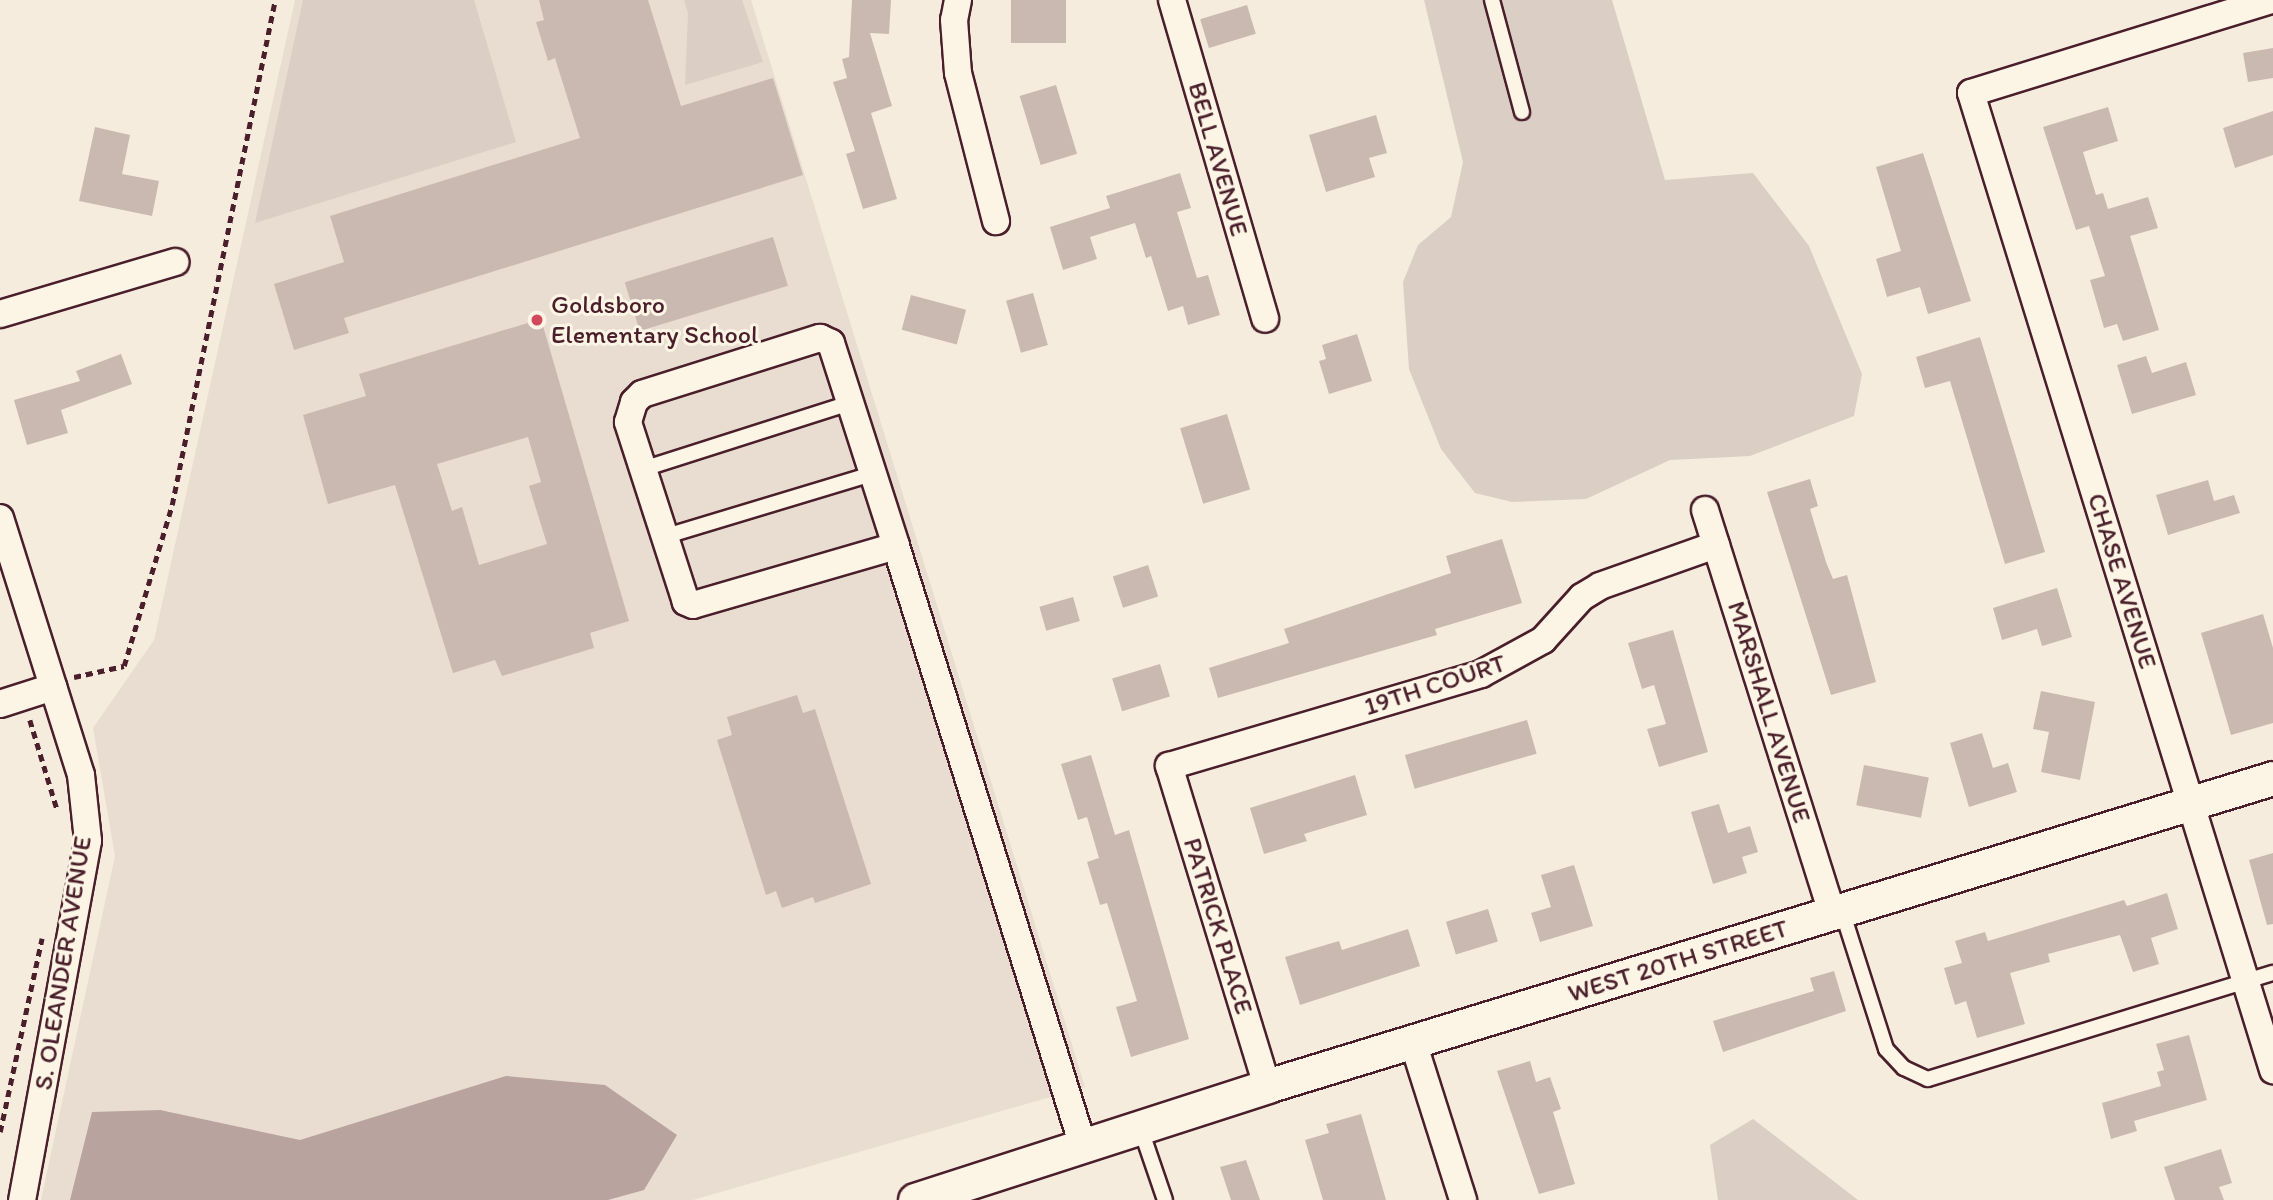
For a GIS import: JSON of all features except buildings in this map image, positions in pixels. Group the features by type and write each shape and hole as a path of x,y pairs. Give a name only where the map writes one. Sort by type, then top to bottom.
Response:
{"street":[{"path":"958,0 954,20 957,72 996,221"},
{"name":"BELL AVENUE","path":"1172,0 1265,319"},
{"name":"CHASE AVENUE","path":"2271,0 1971,93 2273,1070"},
{"path":"0,314 175,262"},
{"path":"896,546 693,605 681,594 628,422 629,411 642,394 827,338 896,546 1083,1146"},
{"name":"MARSHALL AVENUE","path":"1705,510 1837,913"},
{"name":"S. OLEANDER AVENUE","path":"1,521 81,775 88,841 22,1200"},
{"name":"19TH COURT","path":"1169,766 1481,674 1543,640 1583,597 1600,586 1716,545"},
{"path":"0,704 57,698"},
{"name":"PATRICK PLACE","path":"1169,766 1267,1086"},
{"name":"WEST 20TH STREET","path":"915,1200 1267,1086 2273,779"},
{"path":"1413,1042 1463,1200"}],"lane":[{"path":"1492,0 1522,112"},
{"path":"643,470 850,403"},
{"path":"663,537 872,474"},
{"path":"1837,913 1886,1049 1905,1068 1928,1079 2273,973"},
{"path":"1140,1127 1165,1200"}],"path":[{"path":"60,817 29,717 57,698 81,704 72,678 124,666 172,505 275,0"},
{"path":"0,1132 25,1004 46,923"}],"shaded area":[{"name":"Goldsboro Elementary School","path":"295,0 751,0 1085,1087 693,1200 41,1200 115,856 93,728 154,640"},
{"path":"303,0 474,0 516,142 255,223"},
{"path":"684,0 742,0 763,62 685,85 688,13"},
{"path":"1424,0 1612,0 1665,180 1753,173 1809,246 1862,374 1854,416 1750,456 1670,460 1586,499 1512,502 1475,493 1441,449 1409,369 1403,282 1418,245 1451,217 1463,162"},
{"path":"506,1076 605,1085 677,1135 644,1190 608,1200 70,1200 92,1112 160,1110 300,1140"},
{"path":"1753,1119 1858,1200 1718,1200 1710,1145"}],"place":[{"name":"Goldsboro Elementary School","path":"537,320"}]}
